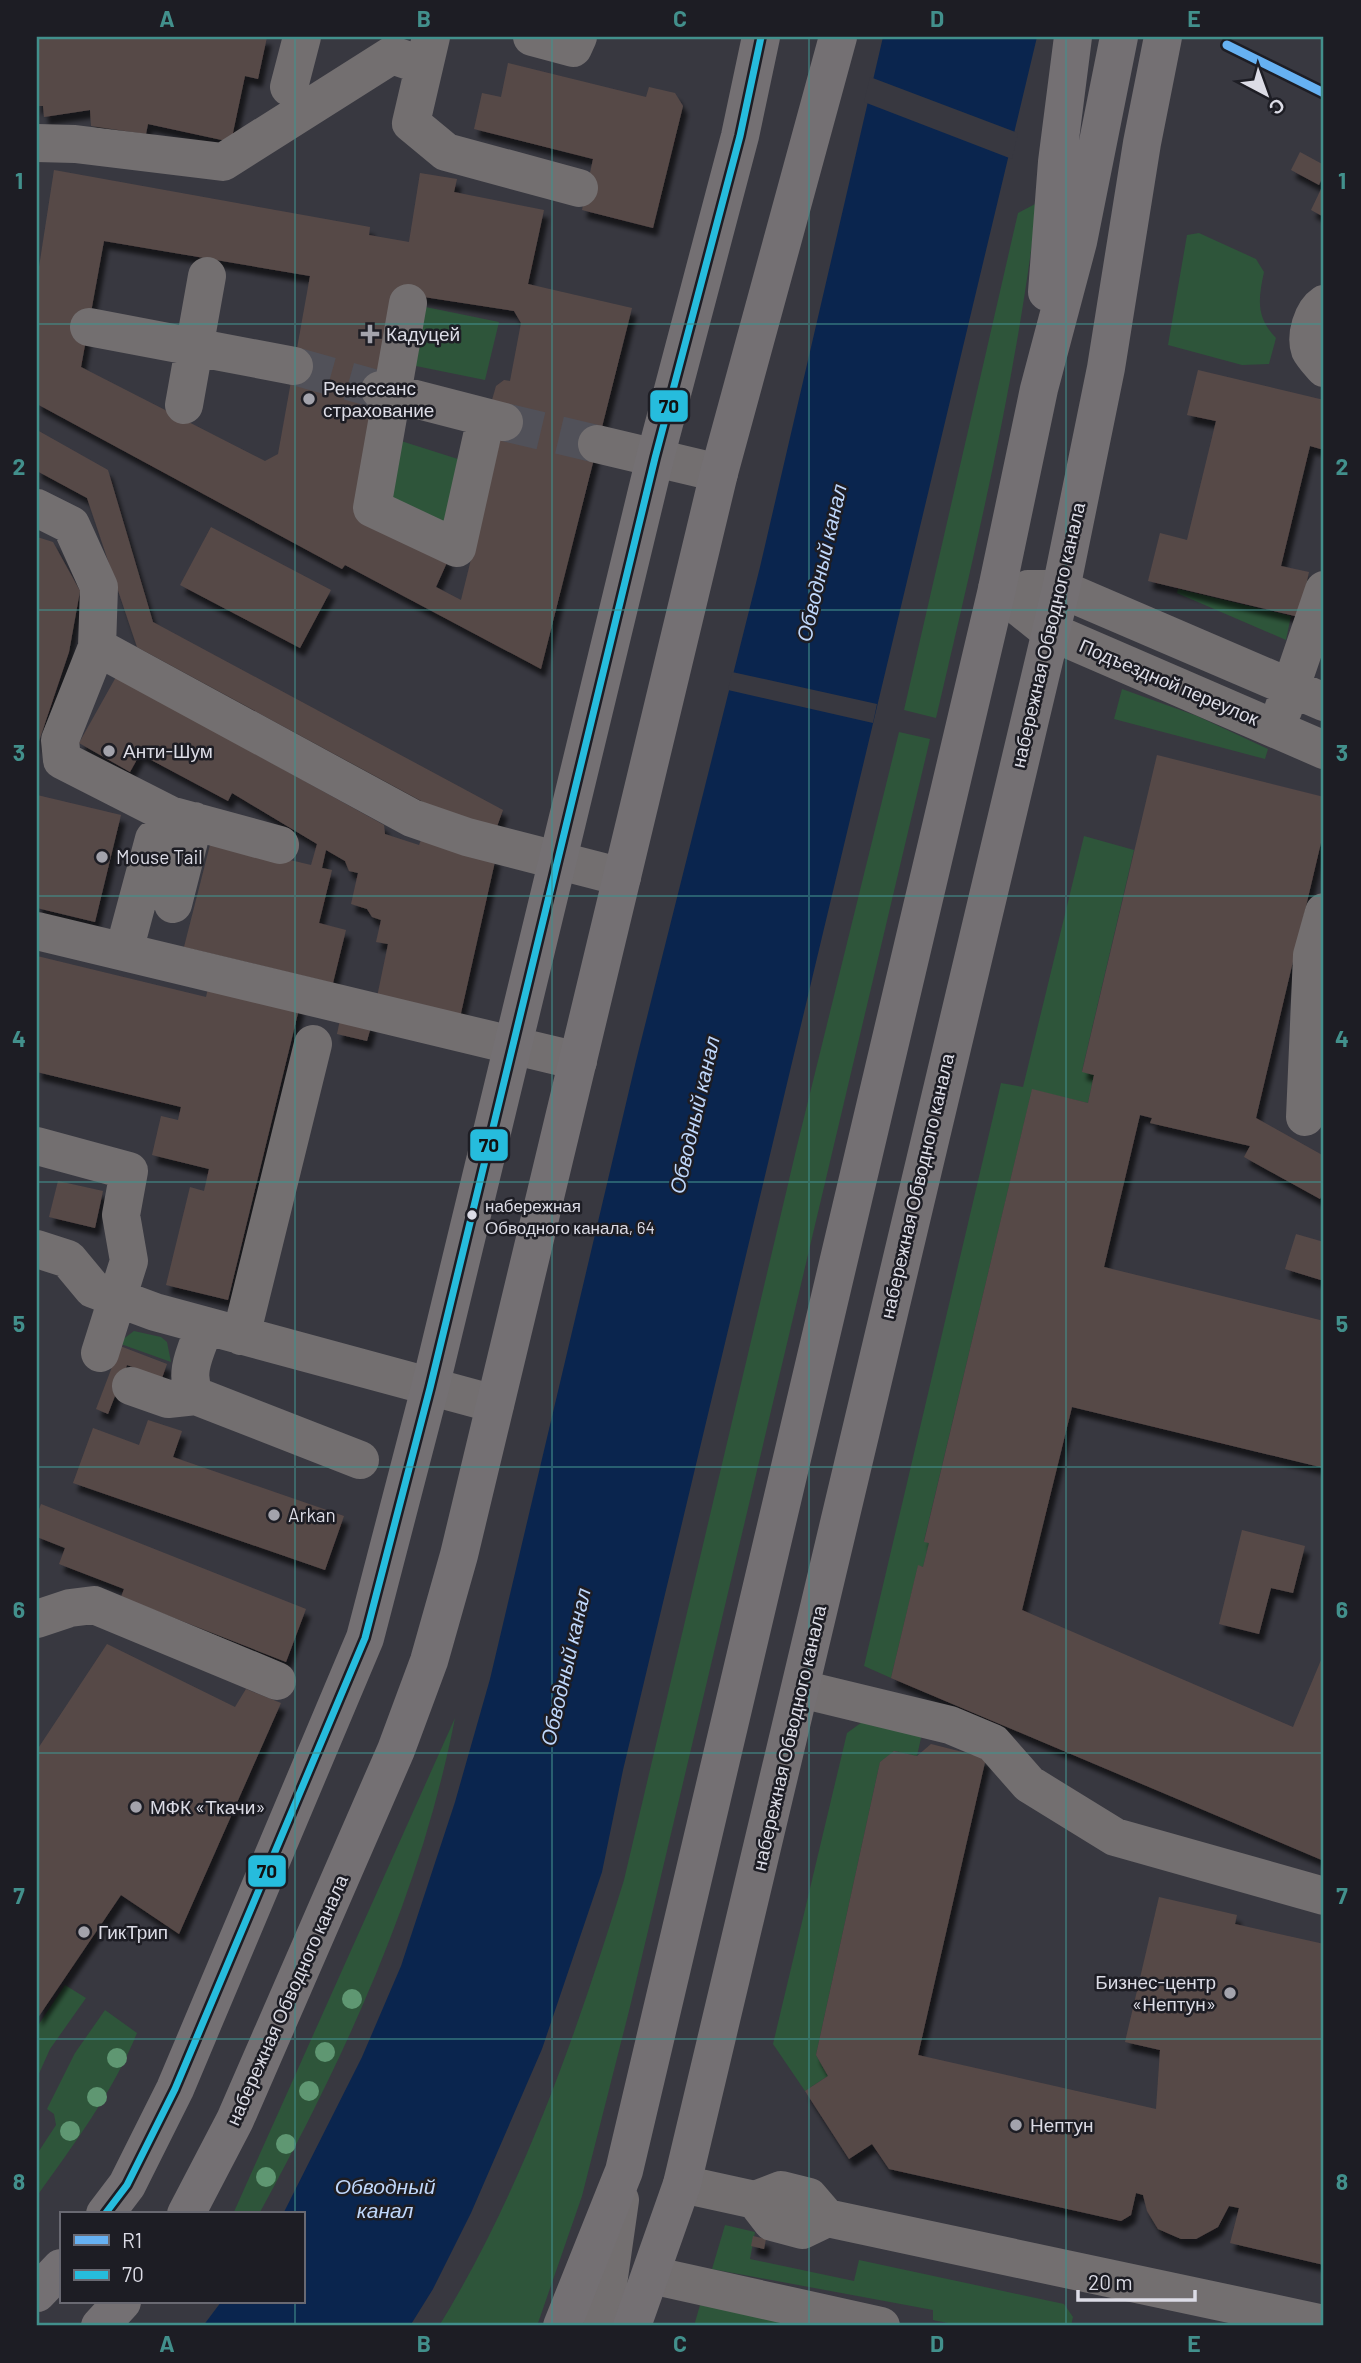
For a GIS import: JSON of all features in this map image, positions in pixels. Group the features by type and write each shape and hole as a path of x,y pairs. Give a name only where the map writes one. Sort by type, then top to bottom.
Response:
{"main road":[{"path":"107,2212 127,2185 175,2089 365,1638 430,1388 655,458 740,136 761,37"},
{"name":"набережная Обводного канала","path":"187,2212 236,2120 396,1750 429,1661 495,1404 719,473 838,37"},
{"path":"1040,388 1057,162 1073,37"},
{"path":"562,2326 624,2171 998,589 1040,388 1078,242 1119,37"},
{"name":"набережная Обводного канала","path":"632,2326 682,2184 1049,631 1062,589 1107,368 1142,143 1163,37"},
{"path":"37,2293 60,2270"},
{"path":"100,2326 120,2304"}],"street":[{"path":"289,87 302,37"},
{"path":"532,37 573,48 578,37"},
{"path":"37,144 75,144 223,162 392,55 428,51 411,123 446,152 579,188"},
{"path":"184,405 208,276"},
{"path":"387,392 495,420 457,548 372,508 387,392 408,303"},
{"path":"1324,304 1318,308 1308,333 1311,351 1324,368"},
{"path":"89,327 294,366"},
{"path":"597,444 719,473"},
{"path":"37,508 71,525 99,587 97,647 60,740 62,760 98,766 170,815 280,845"},
{"path":"998,589 1062,589 1308,695"},
{"name":"Подъездной переулок","path":"998,589 1049,631 1324,750"},
{"path":"1276,728 1308,695 1324,590"},
{"path":"97,647 412,818 467,837 622,877"},
{"path":"173,904 194,821"},
{"path":"124,951 154,839"},
{"path":"1305,1117 1324,912"},
{"path":"37,931 578,1061"},
{"path":"196,1396 189,1385 190,1368 223,1331 313,1044"},
{"path":"37,1146 129,1171 121,1215 129,1261 100,1353"},
{"path":"37,1249 68,1259 93,1289 117,1298 223,1331 495,1404"},
{"path":"131,1386 167,1399 196,1396 360,1460"},
{"path":"37,1619 71,1608 94,1605 277,1681"},
{"path":"801,1689 950,1725 993,1743 1029,1784 1115,1837 1324,1896"},
{"path":"602,2326 624,2171"},
{"path":"682,2184 755,2200 781,2190 809,2197 827,2218 1324,2324"},
{"path":"651,2275 833,2321 881,2326"}],"green space":[{"path":"1037,203 1007,397 936,718 904,710 1018,213"},
{"path":"1199,233 1256,259 1264,272 1260,308 1265,323 1276,338 1269,364 1242,365 1168,345 1187,235"},
{"path":"416,305 499,322 485,380 406,364"},
{"path":"398,440 461,460 446,530 381,498"},
{"path":"1178,589 1291,616 1286,640 1177,593"},
{"path":"1122,689 1197,716 1268,749 1265,759 1114,719"},
{"path":"899,732 930,739 630,2007 582,2196 537,2326 439,2326 497,2220 522,2165 567,2052 624,1880 797,1146"},
{"path":"1084,836 1134,850 1082,1071 1094,1075 1088,1103 1032,1090 924,1541 929,1543 923,1567 918,1566 891,1678 864,1666 1001,1083 1023,1087"},
{"path":"134,1331 161,1337 167,1342 171,1362 118,1343"},
{"path":"869,1717 923,1729 917,1756 895,1751 880,1762 816,2055 828,2076 805,2091 773,2044 847,1733"},
{"path":"455,1718 422,1848 376,1974 349,2035 321,2096 260,2212 234,2212"},
{"path":"65,1985 86,1998 50,2049 37,2078 37,2027"},
{"path":"105,2010 137,2033 105,2097 37,2196 37,2154 56,2125 54,2114 47,2109 75,2053"},
{"path":"725,2225 755,2232 750,2259 854,2281 859,2260 1064,2304 1073,2317 1071,2326 962,2326 933,2320 933,2310 712,2269"},
{"path":"700,2305 807,2326 694,2326"}],"water":[{"name":"Обводный канал","path":"883,37 1037,37 623,1770 602,1872 542,2049 471,2213 433,2289 410,2326 203,2326 220,2304 304,2304 304,2212 284,2212 362,2057 401,1966 455,1802 490,1679 636,1061 760,567"}],"pier":[{"path":"870,77 1018,133 1012,159 864,102"},
{"path":"732,672 877,704 873,723 728,690"}],"building":[{"path":"37,37 267,37 258,79 245,76 231,142 148,124 146,134 91,126 90,110 44,117 43,106 37,106"},
{"path":"508,63 646,97 649,87 675,93 683,106 653,228 582,210 593,159 474,129 482,93 501,97"},
{"path":"1300,152 1324,165 1324,174 1319,185 1291,170"},
{"path":"54,170 370,227 369,235 409,242 420,173 457,179 454,192 544,210 528,284 632,308 541,669 345,565 342,569 37,404 37,280","holes":["104,241 310,276 278,454 265,461 81,367","398,293 514,311 521,323 510,381 504,380 496,386 490,407 506,417 461,600 436,587 449,558 358,520"]},
{"path":"1324,183 1324,217 1311,210"},
{"path":"1198,370 1324,400 1324,450 1310,446 1281,566 1309,572 1299,617 1148,581 1160,533 1187,540 1216,421 1187,415"},
{"path":"37,430 108,470 153,622 503,810 495,832 460,822 137,647 87,498 37,471"},
{"path":"211,527 331,590 300,648 180,585"},
{"path":"37,537 53,542 80,591 69,652 37,747"},
{"path":"116,677 384,825 385,834 419,845 421,840 496,857 459,1022 376,1002 388,944 376,942 381,920 372,917 367,909 351,904 358,873 349,871 345,861 326,850 322,868 332,870 319,923 346,930 333,983 184,947 211,841 311,865 317,844 232,793 228,801 140,754 130,772 79,743"},
{"path":"1157,755 1324,797 1324,830 1256,1118 1324,1156 1324,1192 1320,1199 1244,1157 1250,1146 1150,1123 1152,1118 1140,1115 1104,1267 1324,1321 1324,1468 1072,1407 1022,1610 1293,1727 1324,1653 1324,1861 891,1678 918,1565 923,1567 929,1543 924,1542 1032,1089 1088,1103 1094,1075 1082,1072"},
{"path":"37,795 121,815 95,922 37,908"},
{"path":"37,956 206,997 209,984 300,1005 228,1300 166,1285 190,1187 204,1191 209,1169 152,1155 161,1116 178,1120 181,1107 37,1072"},
{"path":"341,1015 372,1023 367,1041 337,1034"},
{"path":"58,1181 103,1191 95,1228 49,1217"},
{"path":"1296,1234 1324,1242 1324,1281 1285,1269"},
{"path":"120,1346 167,1364 162,1378 127,1365 108,1414 96,1409"},
{"path":"148,1420 182,1431 173,1457 344,1516 325,1570 73,1483 93,1428 139,1445"},
{"path":"41,1504 306,1609 286,1662 121,1597 124,1589 59,1564 65,1548 37,1537 37,1515"},
{"path":"1242,1530 1305,1546 1293,1593 1271,1588 1259,1634 1219,1624"},
{"name":"МФК «Ткачи»","path":"107,1644 235,1707 246,1689 281,1703 179,1934 121,1895 37,2019 37,1750"},
{"name":"Бизнес-центр «Нептун»","path":"931,1744 986,1758 918,2055 1156,2109 1160,2050 1125,2042 1159,1897 1237,1915 1235,1924 1324,1944 1324,2265 1230,2243 1239,2208 1229,2206 1218,2227 1196,2239 1181,2239 1158,2229 1147,2211 1143,2195 1136,2193 1131,2215 1121,2221 889,2169 872,2144 849,2159 805,2091 828,2076 816,2055 880,1762 894,1751 917,1756"},
{"path":"753,2236 766,2239 764,2249 751,2246"}],"tunnel":[{"path":"294,366 380,390"},
{"path":"504,422 597,444"}],"railway":[{"path":"1227,45 1324,93"}],"transit line":[{"name":"70","path":"107,2212 127,2185 175,2089 365,1638 430,1388 655,458 740,136 761,37"},
{"name":"R1","path":"1227,45 1324,93"}],"place":[{"name":"Кадуцей","path":"370,334"},
{"name":"Ренессанс страхование","path":"309,399"},
{"name":"Анти-Шум","path":"109,751"},
{"name":"Mouse Tail","path":"102,857"},
{"name":"набережная Обводного канала, 64","path":"472,1215"},
{"name":"Arkan","path":"274,1515"},
{"name":"МФК «Ткачи»","path":"136,1807"},
{"name":"ГикТрип","path":"84,1932"},
{"name":"Бизнес-центр «Нептун»","path":"1230,1993"},
{"name":"Нептун","path":"1016,2125"}]}
